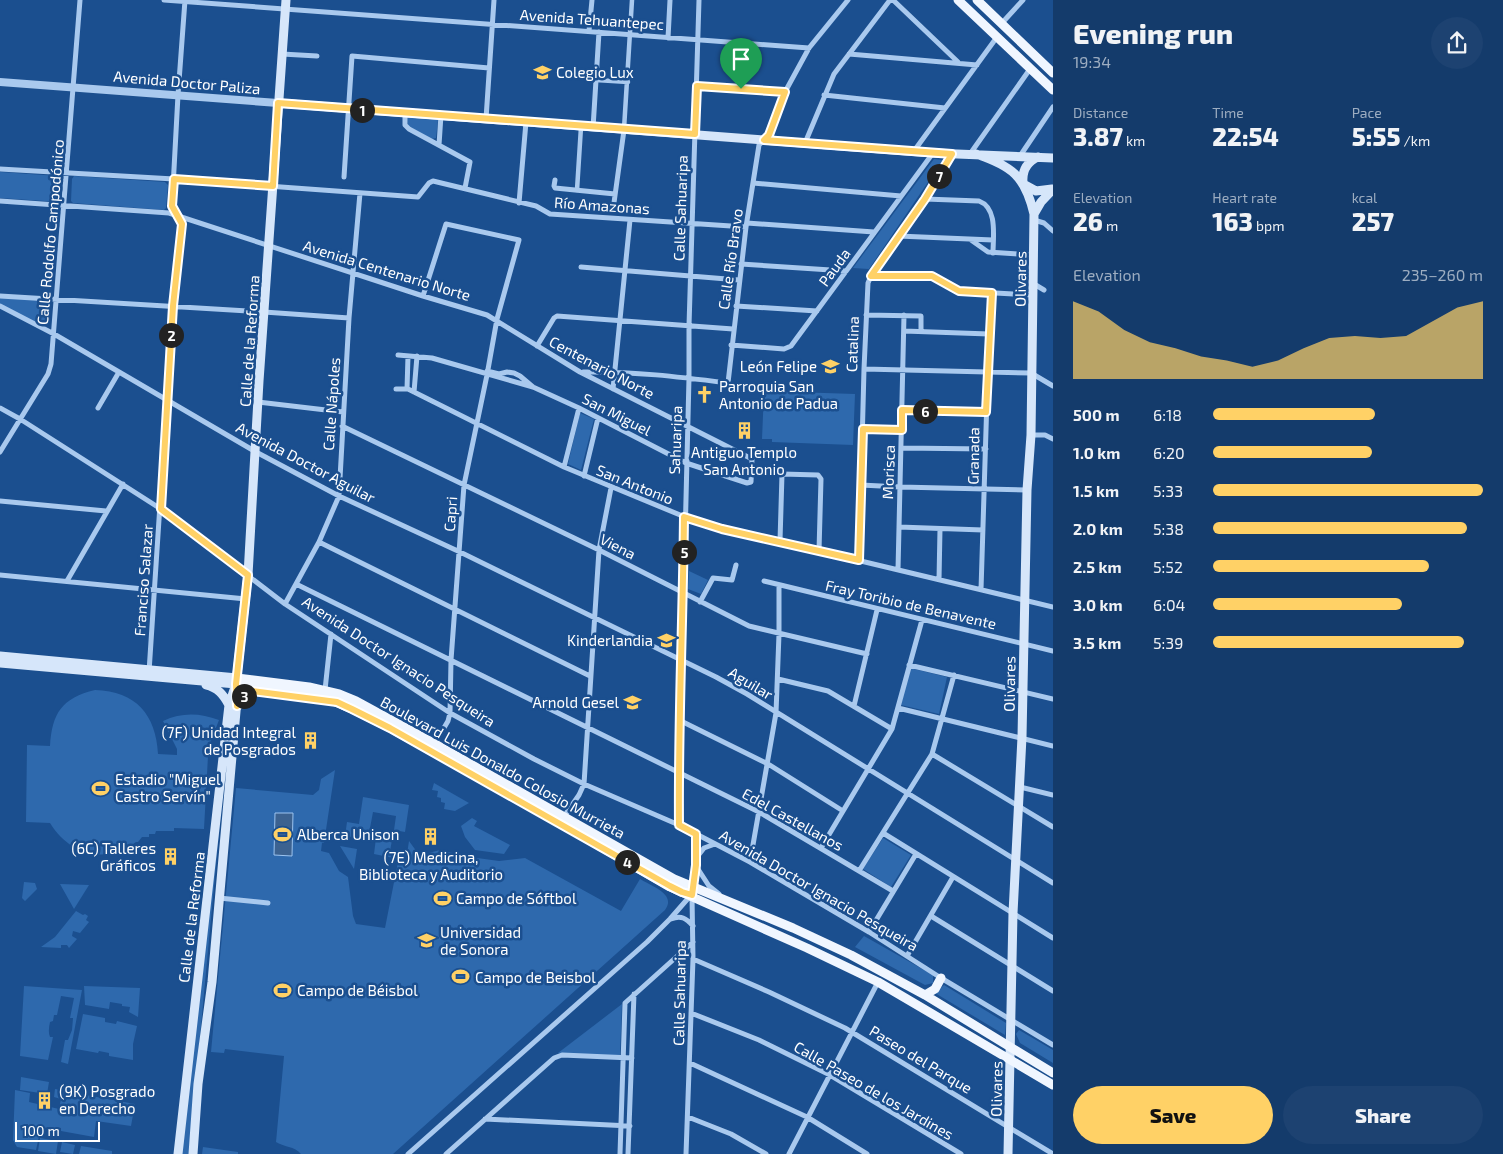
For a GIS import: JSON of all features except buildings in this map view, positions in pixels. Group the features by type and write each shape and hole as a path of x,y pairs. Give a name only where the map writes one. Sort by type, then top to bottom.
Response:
{"main road":[{"name":"Calle de la Reforma","path":"178,1154 246,599 286,0"},
{"path":"958,0 1053,90"},
{"path":"976,0 1053,73"},
{"name":"Avenida Doctor Paliza","path":"278,103 933,153 1045,158"},
{"name":"Olivares","path":"973,154 1004,165 1024,184 1034,217 1033,296 1038,310 1031,373 1031,435 1027,490 1022,737 1013,913 1008,1154"},
{"path":"1053,166 1045,158 1029,162 1023,175 1024,184 1036,191 1053,189"},
{"path":"1034,217 1041,202 1053,189"},
{"name":"Boulevard Luis Donaldo Colosio Murrieta","path":"0,656 149,673 309,687 325,690 356,701 562,820 674,879 692,891 878,982 1053,1085"},
{"name":"Boulevard Luis Donaldo Colosio Murrieta","path":"0,663 149,673 170,679 236,681 322,696 433,747"},
{"path":"170,679 212,687 222,692 233,705 252,691 349,703 378,716 390,719"},
{"name":"Calle de la Reforma","path":"193,1154 198,1084 212,982 233,705"},
{"name":"Boulevard Luis Donaldo Colosio Murrieta","path":"562,820 682,892 692,891 736,904 833,946 925,996 1053,1073"},
{"path":"925,996 935,989 942,978"},
{"path":"1026,1069 1029,1064 1035,1062"}],"street":[{"name":"Calle Rodolfo Campodónico","path":"0,452 2,444 20,419 50,369 80,0"},
{"name":"Avenida Tehuantepec","path":"164,0 810,48"},
{"path":"486,119 494,0"},
{"path":"589,32 592,0"},
{"path":"613,210 624,130 632,0"},
{"path":"668,38 670,0"},
{"name":"Calle Sahuaripa","path":"689,326 699,0"},
{"name":"Calle Río Bravo","path":"689,378 728,383 746,225 759,145 769,135 785,92 810,48 848,0"},
{"path":"805,143 834,74 891,0 958,62"},
{"path":"1002,23 1023,0"},
{"name":"Franciso Salazar","path":"149,673 173,306 182,224 180,217 173,210 172,206 185,1"},
{"path":"593,128 599,32"},
{"path":"914,151 997,37"},
{"path":"282,54 317,56"},
{"path":"849,54 977,65"},
{"path":"344,177 352,56 489,68"},
{"path":"973,154 1030,69"},
{"path":"596,80 628,82"},
{"name":"Avenida Doctor Paliza","path":"0,82 278,103"},
{"path":"697,86 785,92"},
{"path":"824,95 946,108"},
{"path":"1020,156 1053,107"},
{"path":"0,169 174,179 418,197 429,183 433,181 465,188 470,162 406,127 404,122 405,113"},
{"path":"439,145 441,115"},
{"path":"519,203 526,122"},
{"path":"577,190 581,127"},
{"name":"Pauda","path":"731,345 788,348 791,346 933,153"},
{"name":"Catalina","path":"859,560 868,283 898,236 925,199 952,154"},
{"path":"555,180 555,188 615,194"},
{"path":"753,184 901,196"},
{"name":"Río Amazonas","path":"465,188 536,206 550,214 692,224 874,232"},
{"name":"Calle Nápoles","path":"285,604 318,542 339,496 349,318 360,193"},
{"path":"925,199 980,201 984,203 992,213 994,253"},
{"name":"Avenida Centenario Norte","path":"0,201 169,213 269,247 480,312 497,319"},
{"path":"1034,217 1053,231"},
{"path":"613,389 630,220"},
{"name":"Capri","path":"423,296 446,224 519,240 497,319 464,485 451,660 450,713"},
{"path":"898,236 993,240"},
{"path":"969,239 986,251 994,253 1034,255"},
{"path":"741,264 846,271"},
{"path":"581,267 739,280"},
{"path":"871,276 932,276 959,291 1033,296"},
{"path":"1034,284 1044,290"},
{"name":"Granada","path":"981,590 986,412 992,293"},
{"path":"0,296 349,318"},
{"name":"Avenida Doctor Aguilar","path":"0,306 54,334 256,452 339,496 460,552"},
{"path":"736,306 817,311"},
{"path":"866,315 920,316 922,331"},
{"name":"Morisca","path":"898,570 904,315"},
{"path":"537,346 555,316 733,329"},
{"name":"Centenario Norte","path":"497,319 580,372 752,459"},
{"name":"Sahuaripa","path":"679,825 679,720 688,426 689,326"},
{"path":"904,331 989,334"},
{"path":"398,355 432,358 486,373"},
{"path":"407,389 408,356"},
{"path":"396,389 407,389 414,392 417,356"},
{"path":"864,369 1031,373 1053,386"},
{"path":"580,372 614,371 689,378"},
{"path":"98,408 118,372"},
{"name":"San Miguel","path":"486,373 533,387 579,408 686,463 749,484 751,482 752,459"},
{"name":"San Miguel","path":"486,373 514,373 533,387"},
{"name":"San Antonio","path":"414,392 564,467 684,517 722,529 780,541 1053,607"},
{"path":"258,402 343,412"},
{"name":"Avenida Doctor Ignacio Pesqueira","path":"0,408 161,509 285,604 450,713 584,784 679,825 750,862 1053,1045"},
{"path":"564,467 579,408"},
{"path":"902,410 986,412"},
{"path":"584,476 598,418"},
{"name":"Viena","path":"342,426 599,550 749,626 867,654"},
{"path":"863,429 902,430"},
{"path":"1031,435 1045,435 1053,439"},
{"path":"902,448 986,450"},
{"path":"780,541 782,474 818,475 821,479 819,551"},
{"path":"67,581 123,484"},
{"path":"861,485 1027,490"},
{"path":"562,820 584,784 599,550 611,488"},
{"path":"0,501 106,511"},
{"path":"899,527 983,530"},
{"path":"939,580 940,529"},
{"path":"318,542 590,676"},
{"name":"Aguilar","path":"460,552 716,677 1053,883"},
{"path":"700,602 713,578 732,580 736,565"},
{"path":"0,575 246,599"},
{"name":"Fray Toribio de Benavente","path":"764,580 877,610 1053,651"},
{"path":"296,584 587,726"},
{"path":"750,862 776,713 780,634 779,585"},
{"path":"854,706 877,610"},
{"path":"821,848 892,729 922,620"},
{"path":"325,690 331,634"},
{"path":"909,665 1053,699"},
{"path":"859,871 932,754 954,675"},
{"path":"778,679 822,689 892,729"},
{"path":"898,708 1053,746"},
{"path":"433,747 448,721 450,713"},
{"path":"679,720 768,764 843,811"},
{"name":"Edel Castellanos","path":"587,726 759,812 893,891"},
{"path":"932,754 1053,827"},
{"path":"1020,786 1053,795"},
{"path":"882,833 1053,938"},
{"name":"Calle Sahuaripa","path":"686,1154 692,1013 692,891 696,865 696,834"},
{"path":"696,858 704,848 711,844 716,844"},
{"path":"868,932 916,854"},
{"path":"674,879 686,880 691,877 696,865"},
{"path":"696,865 708,886 736,904"},
{"path":"907,956 953,877"},
{"path":"408,1154 670,920 692,891"},
{"path":"219,898 268,903"},
{"path":"670,920 678,916 682,917 693,927"},
{"path":"931,916 1053,991"},
{"path":"620,1154 625,1004 693,942"},
{"name":"Paseo del Parque","path":"693,959 769,992 852,1032 1053,1154"},
{"path":"789,1154 878,982"},
{"path":"628,1154 634,994"},
{"name":"Calle Paseo de los Jardines","path":"692,1013 759,1040 830,1075 961,1154"},
{"path":"446,1154 554,1058 558,1056 632,1058"},
{"path":"690,1063 807,1118 867,1154"},
{"path":"688,1117 731,1134 766,1154"},
{"path":"485,1118 630,1126"}],"shaded area":[{"path":"407,117 438,120 436,138 432,139 408,126"},
{"path":"934,159 943,160 869,269 853,268"},
{"path":"0,172 59,176 62,178 60,200 59,202 0,198"},
{"path":"74,176 165,182 168,185 166,208 164,210 73,203 71,201 72,179"},
{"path":"0,297 48,300 46,330 0,304"},
{"path":"764,391 855,394 853,445 772,442 772,439 762,439"},
{"path":"580,413 594,419 581,470 568,464"},
{"path":"689,571 708,580 701,594 688,589"},
{"path":"910,668 947,677 939,714 901,705"},
{"name":"Estadio \"Miguel Castro Servín\"","path":"95,690 109,691 122,695 132,700 141,708 153,728 158,754 177,755 177,749 163,721 191,714 219,720 209,746 204,829 174,828 174,831 156,831 155,834 149,834 149,837 142,837 138,842 124,849 100,855 78,849 68,843 50,823 26,822 27,745 50,746 53,724 61,709 74,697"},
{"name":"Universidad de Sonora","path":"335,770 324,843 322,843 321,851 329,853 339,871 348,877 353,916 356,924 385,928 398,862 403,860 374,854 376,838 392,840 390,851 407,854 409,841 417,852 417,856 440,850 499,861 525,858 621,911 640,879 661,891 668,899 665,910 393,1154 301,1154 296,1149 279,1144 276,1142 284,1056 225,1049 224,1053 211,1052 236,788 313,795 319,790 321,779"},
{"path":"434,783 469,803 455,811 444,809 445,803 441,802 441,798 437,797 438,791 432,790"},
{"path":"363,797 409,805 405,832 394,830 396,816 373,812 368,839 345,836 347,822 359,824"},
{"path":"222,801 189,1154 180,1154"},
{"name":"Alberca Unison","path":"275,813 293,813 292,856 274,855"},
{"path":"472,818 477,821 474,826 510,845 504,854 475,850 465,837 461,826"},
{"path":"883,838 911,855 891,887 863,869"},
{"path":"340,846 357,849 354,869"},
{"path":"24,882 35,883 37,889 25,901 22,898"},
{"path":"60,884 89,885 74,909"},
{"path":"76,911 88,916 86,920 89,922 80,933 73,931 72,936 77,939 69,948 67,945 61,945 61,948 41,947 55,937"},
{"path":"864,936 933,975 933,983 925,985 855,947"},
{"path":"944,985 1006,1023 1005,1035 935,993"},
{"path":"24,986 82,990 68,1064 61,1062 65,1040 68,1040 72,1030 73,1018 70,1018 74,998 61,996 57,1015 54,1015 53,1021 50,1022 49,1035 53,1037 48,1060 20,1056"},
{"path":"84,986 140,988 138,1017 129,1012 130,1007 122,1006 122,1004 110,1002 109,1009 85,1005"},
{"path":"622,1004 620,1056 558,1053"},
{"path":"83,1014 105,1018 105,1022 116,1024 117,1021 137,1026 133,1044 133,1060 109,1056 109,1053 99,1051 98,1053 76,1049"},
{"path":"1019,1030 1053,1050 1053,1063 1020,1043 1016,1034"},
{"path":"21,1077 49,1082 47,1094 20,1090"},
{"path":"55,1089 135,1104 131,1126 96,1121 94,1137 61,1131 61,1128 56,1127 55,1129 41,1127 36,1150 17,1147 13,1140 15,1090 30,1093 29,1102 59,1109 61,1099 54,1097"},
{"path":"40,1138 58,1141 56,1154 38,1151"},
{"path":"62,1142 75,1145 73,1154 60,1152"},
{"path":"81,1146 112,1151 112,1154 79,1154"},
{"path":"203,1147 238,1152 238,1154 202,1154"}],"place":[{"name":"Colegio Lux","path":"542,72"},
{"name":"León Felipe","path":"831,366"},
{"name":"Parroquia San Antonio de Padua","path":"705,395"},
{"name":"Antiguo Templo San Antonio","path":"744,431"},
{"name":"Kinderlandia","path":"667,640"},
{"name":"Arnold Gesel","path":"633,702"},
{"name":"(7F) Unidad Integral de Posgrados","path":"310,741"},
{"name":"Estadio \"Miguel Castro Servín\"","path":"101,788"},
{"name":"Alberca Unison","path":"283,834"},
{"name":"(7E) Medicina, Biblioteca y Auditorio","path":"431,836"},
{"name":"(6C) Talleres Gráficos","path":"170,857"},
{"name":"Campo de Sóftbol","path":"442,898"},
{"name":"Universidad de Sonora","path":"426,941"},
{"name":"Campo de Beisbol","path":"461,977"},
{"name":"Campo de Béisbol","path":"283,990"},
{"name":"(9K) Posgrado en Derecho","path":"45,1100"}],"route":[{"path":"697,86 741,89 785,92 769,135 764,140 952,154 925,199 871,276 932,276 954,290 992,293 986,412 902,410 902,430 863,429 859,560 722,529 684,517 678,773 679,825 696,834 696,865 692,895 670,886 390,728 337,702 252,691 242,698 237,706 236,684 248,575 161,509 173,306 182,224 180,217 173,210 172,206 174,179 273,186 278,103 695,134 697,86"}]}
